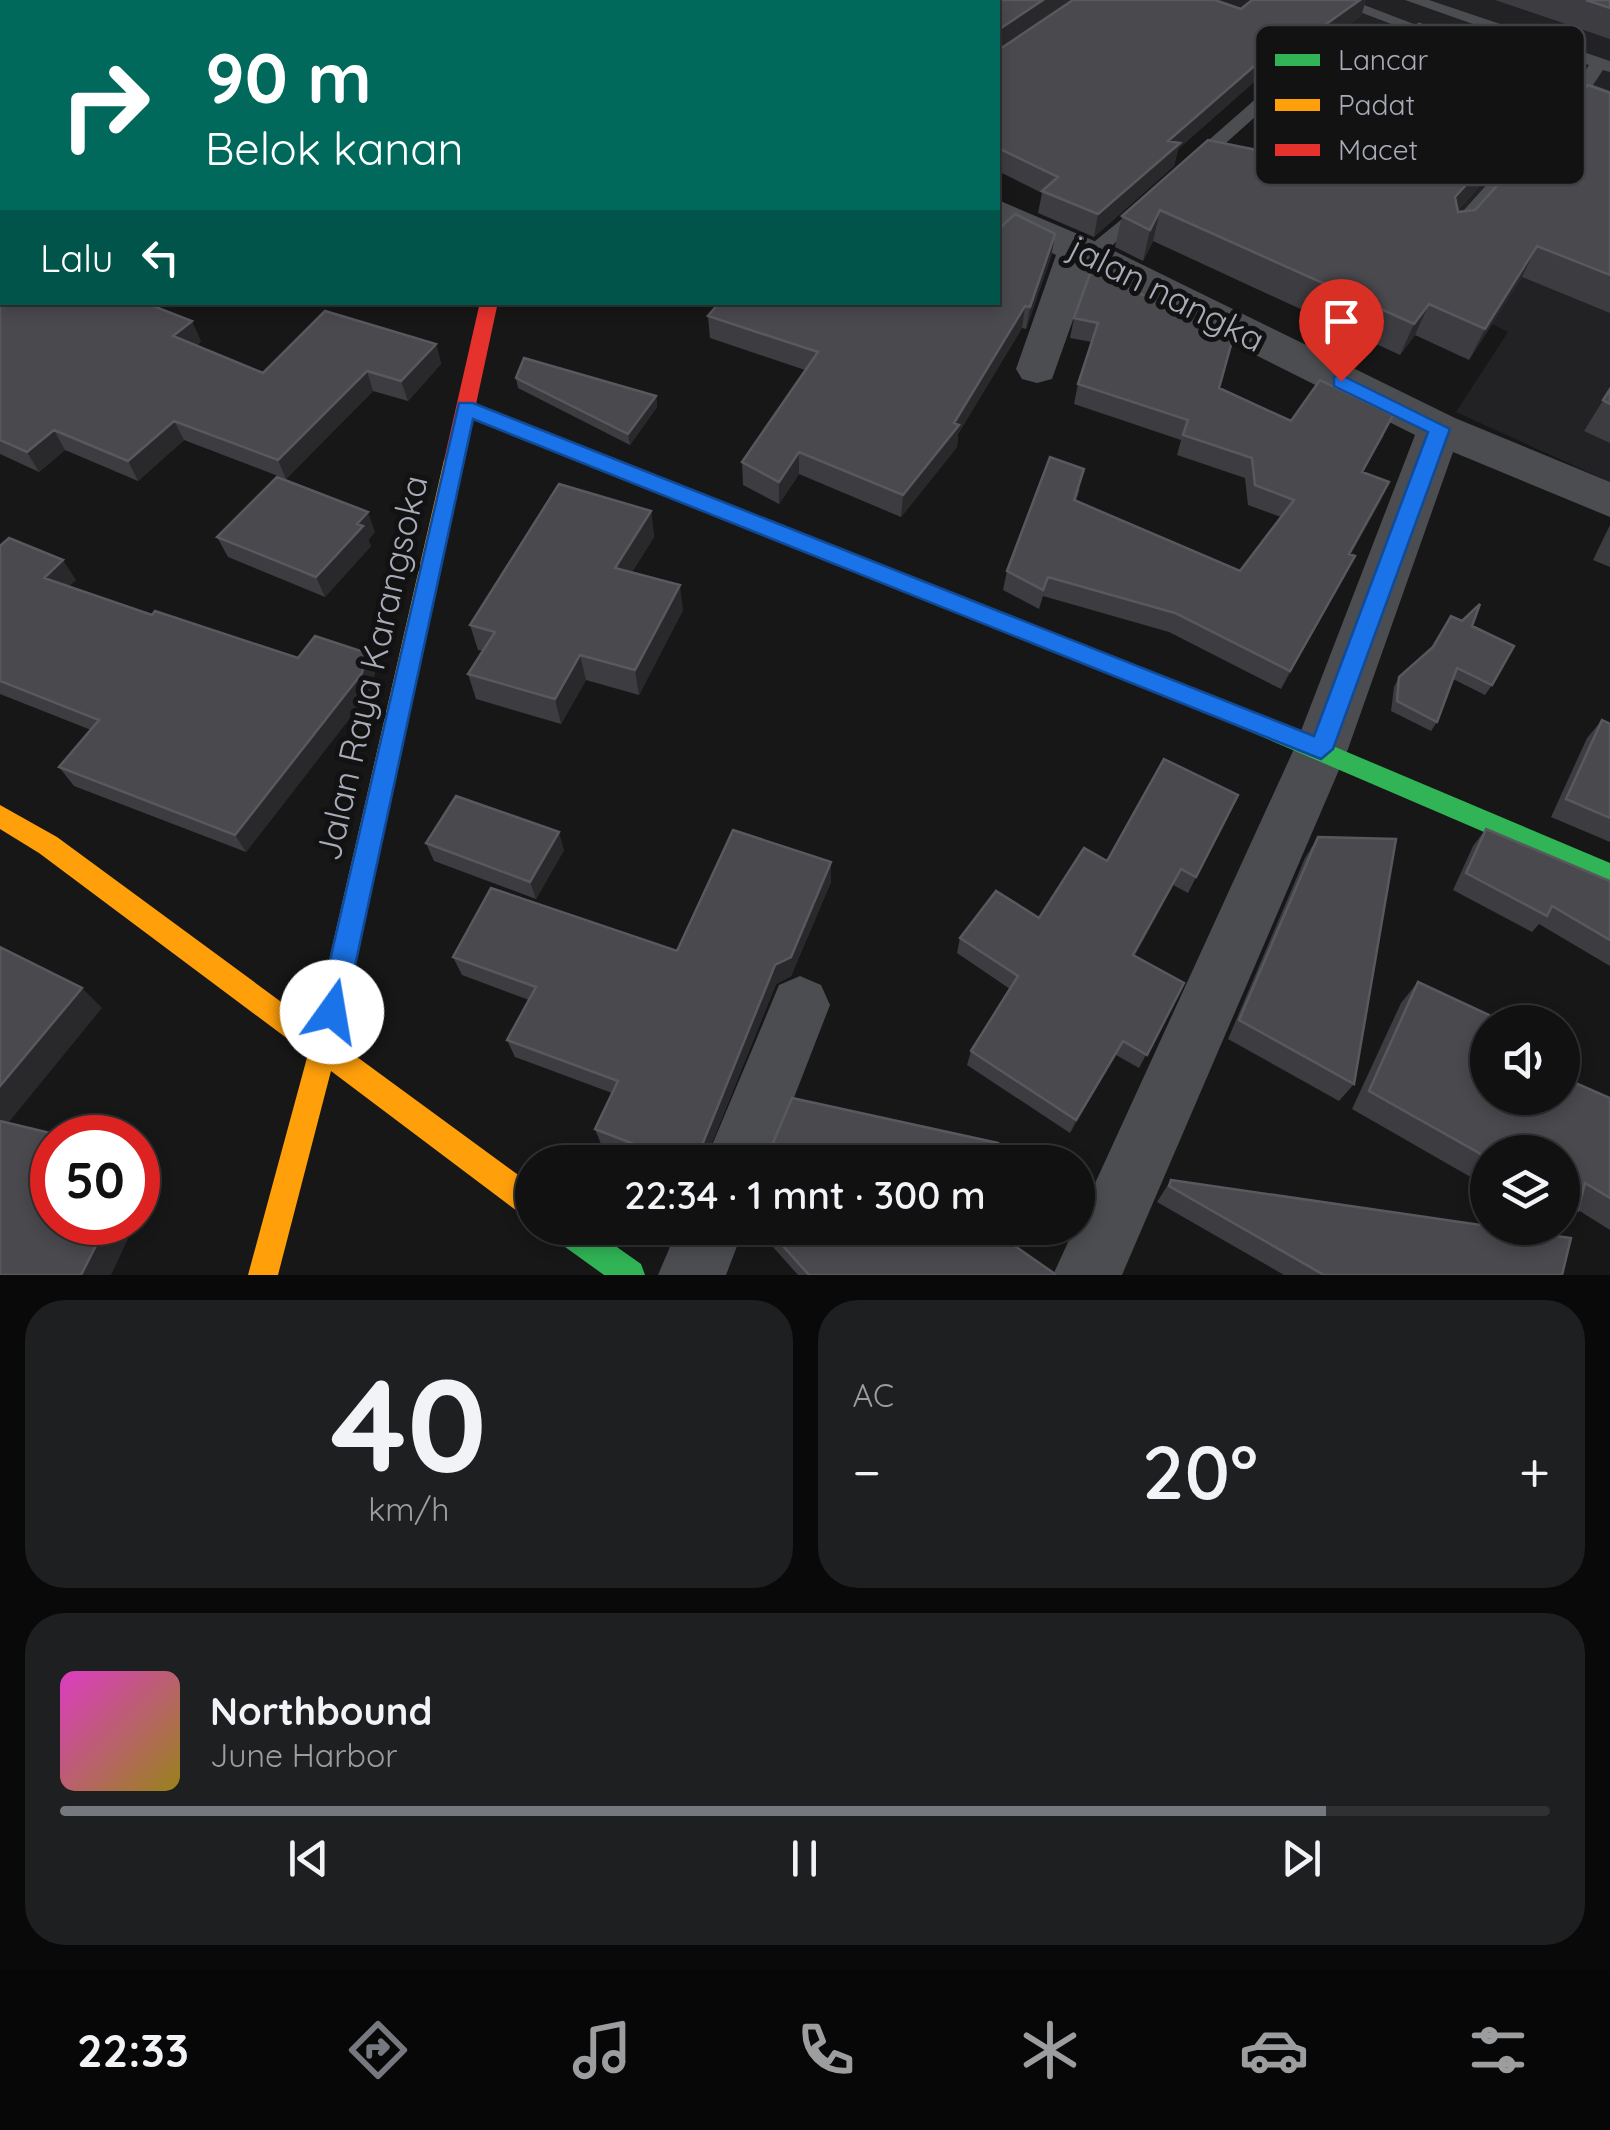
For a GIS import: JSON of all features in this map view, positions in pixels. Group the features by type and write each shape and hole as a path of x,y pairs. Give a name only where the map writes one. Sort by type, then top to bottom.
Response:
{"main road":[{"name":"Jalan Raya Karangsoka","path":"263,1275 323,1050 488,305"},
{"path":"466,408 1321,749 1610,875"},
{"path":"0,816 48,844 515,1191"},
{"path":"589,1245 630,1275"}],"street":[{"name":"jalan nangka","path":"1000,212 1440,429 1610,500"},
{"path":"1037,369 1084,251"},
{"path":"1087,1275 1321,749 1440,429"},
{"path":"744,1145 800,1005"},
{"path":"692,1275 704,1245"}],"lane":[{"path":"1336,0 1407,25"},
{"path":"1388,18 1411,0 1486,25"},
{"path":"1585,87 1605,65"},
{"path":"1585,88 1610,97"},
{"path":"1084,251 1171,183 1255,109"},
{"path":"1452,235 1497,185"}],"shaded area":[{"path":"1000,0 1610,0 1610,482 1456,412 1508,332 1239,197 1255,179 1255,185 1585,185 1585,25 1255,25 1255,50 1233,42 1000,67"}],"building":[{"path":"1000,0 1043,0 1000,29"},
{"path":"1073,0 1215,0 1241,9 1252,0 1360,0 1325,25 1255,25 1255,65 1168,141 1180,143 1098,214 1042,191 1058,177 1000,149 1000,49"},
{"path":"1586,0 1610,0 1610,8"},
{"path":"1588,85 1610,93 1610,275 1537,246 1485,329 1429,304 1414,324 1160,210 1150,230 1122,216 1208,140 1255,150 1255,185 1466,185 1455,197 1458,212 1475,210 1498,185 1585,185"},
{"path":"1015,214 1055,234 1030,307 1025,306 954,423 959,425 903,495 799,452 779,482 742,462 818,352 708,316 717,305 1000,305 1000,228"},
{"path":"1096,257 1132,275 1126,287 1233,338 1219,388 1291,421 1320,380 1393,415 1362,472 1389,482 1349,554 1355,556 1290,671 1175,613 1048,577 1043,590 1007,571 1050,457 1084,469 1074,500 1240,571 1294,500 1255,485 1252,458 1183,435 1188,420 1078,384 1098,323 1074,318"},
{"path":"0,305 151,305 192,321 173,336 263,373 325,311 436,344 401,381 367,371 278,460 174,421 128,461 54,430 27,452 0,440"},
{"path":"524,358 656,396 628,434 516,378"},
{"path":"277,477 368,512 357,524 363,526 316,577 217,537"},
{"path":"559,484 651,511 615,568 680,585 635,670 580,655 555,699 468,674 495,632 470,625"},
{"path":"9,538 63,560 44,578 298,658 315,636 367,653 362,673 235,835 59,767 99,720 0,681 0,546"},
{"path":"1480,604 1472,626 1514,646 1492,685 1457,668 1437,722 1397,701 1399,677 1433,647 1451,616 1462,621"},
{"path":"1602,720 1610,724 1610,818 1566,799"},
{"path":"1164,759 1238,795 1196,877 1181,869 1133,955 1184,983 1147,1055 1123,1041 1076,1120 971,1051 1018,976 960,938 996,891 1039,918 1084,848 1107,861"},
{"path":"456,796 559,832 530,882 426,843"},
{"path":"1486,829 1610,881 1610,940 1552,906 1547,916 1466,873"},
{"path":"733,830 831,862 791,957 775,965 702,1145 636,1145 595,1129 618,1081 507,1040 536,987 453,957 491,888 677,951"},
{"path":"1318,837 1396,839 1354,1084 1239,1020"},
{"path":"0,947 82,988 0,1086"},
{"path":"1418,982 1470,1006 1470,1115 1580,1115 1580,1085 1610,1098 1610,1198 1585,1183 1580,1202 1580,1135 1470,1135 1470,1148 1369,1091"},
{"path":"792,1098 997,1145 772,1145"},
{"path":"0,1121 30,1128 30,1245 96,1245 81,1275 0,1275"},
{"path":"1171,1180 1470,1223 1470,1245 1569,1245 1562,1275 1324,1275 1169,1186"},
{"path":"782,1245 1013,1245 1055,1274 1054,1275 809,1275"}],"traffic: fast":[{"path":"1231,713 1610,875"},
{"path":"589,1245 630,1275"}],"traffic: slow":[{"path":"466,408 1231,713"},
{"path":"263,1275 323,1049 454,460"},
{"path":"0,816 48,845 515,1190"}],"traffic: jam":[{"path":"454,460 488,305"}],"route":[{"path":"332,1012 466,408 1321,749 1440,429 1341,381"}]}
